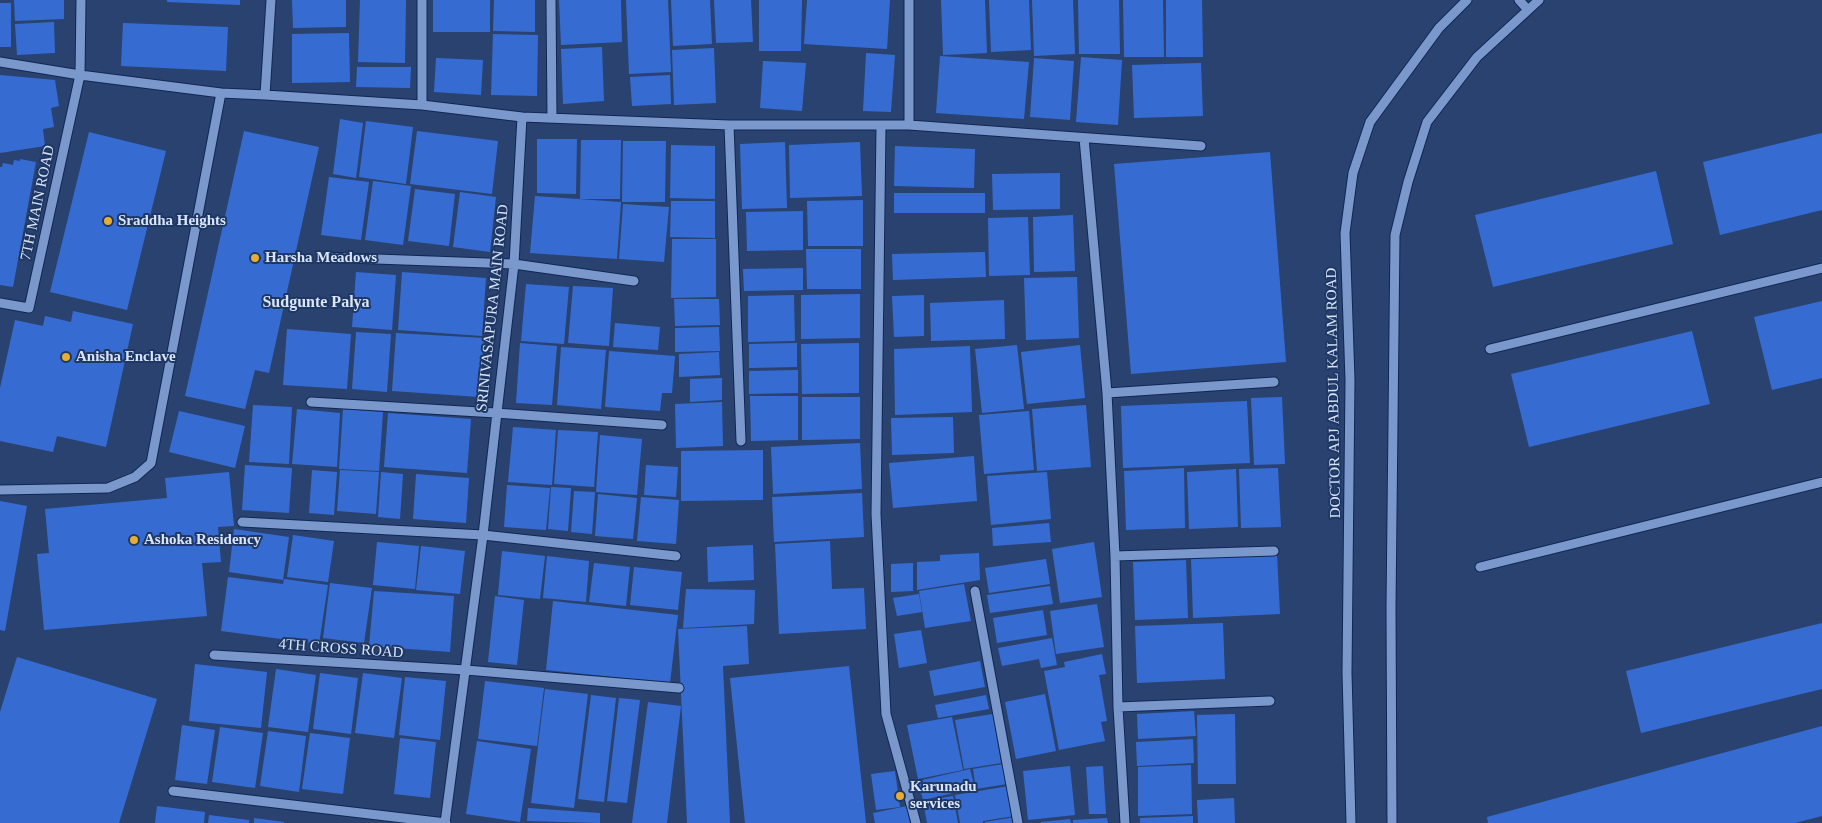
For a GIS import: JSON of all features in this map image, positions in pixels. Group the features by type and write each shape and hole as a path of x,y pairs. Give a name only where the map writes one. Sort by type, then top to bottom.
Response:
{"street":[{"path":"80,75 81,0"},
{"path":"265,95 271,0"},
{"path":"422,0 422,105"},
{"path":"551,0 552,118"},
{"path":"909,0 909,125"},
{"name":"DOCTOR APJ ABDUL KALAM ROAD","path":"1351,823 1347,673 1350,380 1345,233 1353,173 1370,122 1439,28 1467,0"},
{"path":"1519,0 1528,10"},
{"path":"1392,823 1390,607 1395,235 1408,182 1427,122 1477,57 1539,0"},
{"path":"0,62 80,75 221,93 422,105 522,117 729,125 909,125 1201,146"},
{"name":"7TH MAIN ROAD","path":"0,303 29,308 80,75"},
{"path":"0,490 108,488 135,477 151,463 221,93"},
{"name":"SRINIVASAPURA MAIN ROAD","path":"445,823 483,535 514,264 522,117"},
{"path":"729,125 741,441"},
{"path":"882,126 876,514 884,684 886,714 916,823"},
{"path":"1084,138 1108,393 1115,556 1118,707 1125,823"},
{"path":"321,257 514,264 634,281"},
{"path":"1490,349 1822,268"},
{"path":"1108,393 1274,382"},
{"path":"311,402 662,425"},
{"path":"1480,568 1822,482"},
{"path":"242,522 483,535 676,556"},
{"path":"1115,556 1274,551"},
{"path":"975,591 1018,823"},
{"name":"4TH CROSS ROAD","path":"214,655 466,670 680,688"},
{"path":"1118,707 1270,700"},
{"path":"173,791 445,823"}],"building":[{"path":"14,0 64,0 64,19 15,21"},
{"path":"167,0 240,0 240,5 167,2"},
{"path":"292,0 346,0 346,27 293,28"},
{"path":"360,0 406,0 405,63 358,62"},
{"path":"433,0 490,0 490,32 433,32"},
{"path":"494,0 535,0 535,32 493,31"},
{"path":"559,0 621,0 622,42 561,45"},
{"path":"626,0 668,0 671,72 629,74"},
{"path":"671,0 710,0 712,44 673,46"},
{"path":"714,0 751,0 753,42 716,43"},
{"path":"759,0 802,0 801,51 759,51"},
{"path":"807,0 890,0 887,49 804,44"},
{"path":"941,0 985,0 987,53 943,55"},
{"path":"989,0 1029,0 1031,50 991,52"},
{"path":"1032,0 1073,0 1075,54 1034,56"},
{"path":"1078,0 1119,0 1120,54 1079,54"},
{"path":"1123,0 1163,0 1164,57 1124,57"},
{"path":"1166,0 1202,0 1203,57 1166,57"},
{"path":"0,3 11,3 11,47 0,47"},
{"path":"54,22 55,53 17,55 15,24"},
{"path":"123,23 228,27 226,71 121,66"},
{"path":"349,33 350,82 292,83 292,34"},
{"path":"493,34 538,35 537,96 491,95"},
{"path":"602,47 604,101 563,104 561,49"},
{"path":"714,48 716,103 674,105 672,50"},
{"path":"866,53 895,55 891,112 863,111"},
{"path":"940,56 1029,62 1024,119 936,113"},
{"path":"1081,57 1122,60 1118,125 1076,122"},
{"path":"436,58 483,60 481,95 434,92"},
{"path":"1034,58 1074,61 1070,120 1030,117"},
{"path":"763,61 806,63 802,111 760,108"},
{"path":"1201,63 1203,116 1134,118 1132,65"},
{"path":"357,67 411,67 410,88 356,87"},
{"path":"0,75 55,80 59,106 51,108 54,127 43,129 45,146 0,153"},
{"path":"670,75 671,104 632,106 630,77"},
{"path":"340,119 363,123 356,178 333,174"},
{"path":"366,121 413,127 406,184 359,177"},
{"name":"Harsha Meadows","path":"244,131 319,147 269,373 255,370 245,409 185,396"},
{"path":"417,131 498,141 492,194 410,184"},
{"name":"Sraddha Heights","path":"89,132 166,151 127,310 50,292"},
{"path":"1822,133 1822,210 1720,235 1703,162"},
{"path":"537,139 577,139 576,194 537,193"},
{"path":"581,140 621,140 620,199 580,199"},
{"path":"623,141 666,141 665,202 622,202"},
{"path":"785,142 787,208 742,209 740,144"},
{"path":"860,142 862,196 790,198 789,145"},
{"path":"671,145 715,146 715,199 670,198"},
{"path":"895,146 975,149 974,188 894,186"},
{"path":"1270,152 1286,362 1131,374 1114,164"},
{"path":"20,159 36,162 13,287 0,285 0,167 2,167 3,163 13,165 14,160 20,161"},
{"path":"1656,171 1673,244 1493,287 1475,215"},
{"path":"1060,173 1060,209 993,210 992,174"},
{"path":"329,177 369,182 361,240 321,235"},
{"path":"373,181 411,186 403,245 365,240"},
{"path":"415,189 455,194 449,246 408,241"},
{"path":"460,192 496,197 490,252 453,247"},
{"path":"894,193 985,193 985,213 894,213"},
{"path":"535,196 621,202 617,259 530,253"},
{"path":"863,200 863,246 808,246 807,201"},
{"path":"671,201 715,201 715,238 670,237"},
{"path":"623,204 669,207 664,262 619,259"},
{"path":"803,211 803,250 747,251 746,212"},
{"path":"1073,215 1075,271 1034,272 1033,217"},
{"path":"1028,217 1030,275 989,276 988,218"},
{"path":"672,239 716,239 716,297 671,298"},
{"path":"806,249 861,249 861,289 807,289"},
{"path":"985,252 986,277 893,280 892,254"},
{"path":"803,268 803,290 744,291 743,269"},
{"path":"356,272 396,275 392,330 352,327"},
{"path":"402,272 486,278 482,336 398,330"},
{"path":"1077,277 1079,338 1026,340 1024,278"},
{"path":"526,284 569,287 564,344 521,341"},
{"path":"573,286 613,288 609,346 568,343"},
{"path":"860,294 860,338 801,339 801,295"},
{"path":"794,295 795,341 748,342 748,296"},
{"path":"924,295 924,336 894,337 892,296"},
{"path":"674,299 719,299 720,325 675,326"},
{"path":"1004,300 1005,339 931,341 930,303"},
{"path":"1822,301 1822,378 1772,390 1754,317"},
{"name":"Anisha Enclave","path":"73,311 133,324 106,447 57,436 53,452 0,441 0,388 15,320 43,326 45,316 71,322"},
{"path":"615,323 660,327 658,350 613,347"},
{"path":"719,327 720,351 675,352 675,328"},
{"path":"287,329 351,334 347,389 283,385"},
{"path":"1692,331 1710,404 1529,447 1511,374"},
{"path":"356,332 391,334 387,392 352,389"},
{"path":"396,333 484,338 479,397 392,391"},
{"path":"520,343 557,346 552,405 516,403"},
{"path":"797,343 797,367 749,368 749,344"},
{"path":"859,343 859,393 802,394 801,344"},
{"path":"1017,345 1024,409 982,413 975,349"},
{"path":"1080,345 1085,398 1027,404 1021,352"},
{"path":"970,346 972,412 895,415 894,349"},
{"path":"561,347 606,350 601,409 557,405"},
{"path":"609,351 675,356 672,393 662,393 660,411 605,407"},
{"path":"719,352 720,375 679,377 679,354"},
{"path":"798,370 798,393 749,394 749,371"},
{"path":"722,378 722,400 690,402 690,379"},
{"path":"750,396 798,396 798,440 751,441"},
{"path":"802,397 860,397 860,439 802,440"},
{"path":"1282,397 1285,464 1254,465 1251,398"},
{"path":"1247,401 1250,463 1123,468 1121,406"},
{"path":"722,402 723,446 676,448 675,404"},
{"path":"253,405 292,407 289,464 249,462"},
{"path":"1086,405 1091,467 1037,471 1032,409"},
{"path":"297,409 340,413 337,467 292,464"},
{"path":"343,409 383,412 379,471 339,469"},
{"path":"179,411 245,426 235,468 169,452"},
{"path":"1029,411 1034,470 984,474 979,415"},
{"path":"388,413 471,419 467,473 384,467"},
{"path":"953,417 954,453 892,455 891,418"},
{"path":"513,427 556,430 552,485 508,482"},
{"path":"558,430 598,432 594,487 554,484"},
{"path":"600,435 642,439 637,495 596,492"},
{"path":"860,443 862,489 773,494 771,447"},
{"path":"763,450 763,500 681,501 681,451"},
{"path":"974,456 977,501 893,508 889,463"},
{"path":"245,465 292,468 289,513 242,510"},
{"path":"646,465 678,467 676,497 644,495"},
{"path":"1184,468 1185,528 1126,530 1124,471"},
{"path":"1278,468 1281,527 1241,528 1239,469"},
{"path":"1236,469 1238,527 1189,529 1187,472"},
{"path":"312,470 337,472 334,515 309,513"},
{"path":"340,470 379,472 376,514 337,511"},
{"name":"Ashoka Residency","path":"229,472 234,526 218,527 221,562 202,563 207,616 44,630 37,554 49,553 45,509 167,498 165,478"},
{"path":"381,472 403,474 400,519 378,517"},
{"path":"1047,472 1051,519 991,525 987,476"},
{"path":"416,474 469,478 466,523 413,519"},
{"path":"507,485 550,488 546,530 504,527"},
{"path":"551,487 571,488 568,531 548,529"},
{"path":"574,491 595,492 592,534 571,532"},
{"path":"862,493 864,537 774,542 772,497"},
{"path":"598,494 637,498 633,539 595,536"},
{"path":"641,497 679,500 676,544 637,541"},
{"path":"0,501 27,506 5,631 0,630"},
{"path":"1049,523 1051,542 993,546 992,528"},
{"path":"234,529 289,537 283,580 229,572"},
{"path":"293,535 334,541 328,582 287,577"},
{"path":"830,541 832,589 864,588 866,629 779,634 775,544"},
{"path":"377,542 419,546 415,589 373,585"},
{"path":"1094,542 1102,597 1060,603 1052,549"},
{"path":"753,545 754,580 708,582 707,547"},
{"path":"421,546 465,551 460,594 416,590"},
{"path":"502,551 545,556 540,599 498,595"},
{"path":"979,553 980,580 917,590 917,562 940,561 940,555"},
{"path":"1277,554 1280,614 1193,618 1191,557"},
{"path":"547,556 589,561 586,602 543,598"},
{"path":"1046,559 1050,584 989,593 985,568"},
{"path":"1186,560 1188,618 1135,620 1133,562"},
{"path":"594,563 630,567 626,606 589,602"},
{"path":"913,563 913,591 891,592 891,564"},
{"path":"634,567 682,572 678,610 630,605"},
{"path":"228,577 283,584 284,579 328,585 319,644 221,631"},
{"path":"330,583 372,588 364,643 323,638"},
{"path":"964,584 971,621 925,628 919,591"},
{"path":"1050,586 1053,604 990,613 987,595"},
{"path":"686,589 755,590 754,624 683,628"},
{"path":"374,591 454,596 450,652 369,646"},
{"path":"919,594 922,612 897,616 893,598"},
{"path":"495,596 524,600 517,665 488,662"},
{"path":"553,601 678,615 670,683 546,670"},
{"path":"1097,604 1104,647 1056,654 1050,611"},
{"path":"1043,610 1047,635 997,643 993,618"},
{"path":"1223,623 1225,679 1137,683 1135,626"},
{"path":"1822,623 1822,689 1641,733 1626,671"},
{"path":"747,626 749,664 723,666 730,823 687,823 678,629"},
{"path":"921,630 927,663 899,668 894,634"},
{"path":"1052,638 1057,665 1041,668 1039,659 1002,666 998,648"},
{"path":"1102,654 1106,674 1099,675 1107,721 1101,722 1105,741 1059,750 1044,671 1065,667 1064,662"},
{"path":"17,657 157,699 119,823 0,823 0,712"},
{"path":"980,661 985,687 934,696 929,671"},
{"path":"195,664 267,672 261,728 189,721"},
{"path":"849,666 866,823 745,823 730,678"},
{"path":"276,669 316,675 308,732 268,727"},
{"path":"320,673 358,678 351,734 313,729"},
{"path":"363,673 402,678 394,738 355,733"},
{"path":"405,677 446,681 440,740 399,735"},
{"path":"485,681 544,688 537,746 478,739"},
{"path":"545,689 588,694 574,808 531,803"},
{"path":"1045,694 1056,751 1016,759 1005,702"},
{"path":"591,695 616,698 604,802 578,799"},
{"path":"986,695 989,709 938,718 935,705"},
{"path":"619,698 640,700 627,803 607,801"},
{"path":"648,702 681,706 667,823 632,823"},
{"path":"1194,711 1196,736 1138,739 1137,714"},
{"path":"993,714 1001,763 964,769 955,720"},
{"path":"1235,714 1236,784 1198,784 1197,715"},
{"path":"952,717 963,770 918,779 907,725"},
{"path":"182,725 215,730 207,784 175,780"},
{"path":"1822,726 1822,816 1795,823 1488,823 1487,817"},
{"path":"220,727 263,733 255,788 212,782"},
{"path":"268,731 306,736 299,792 260,786"},
{"path":"310,733 350,738 343,794 302,789"},
{"path":"400,738 436,742 430,798 394,794"},
{"path":"1193,739 1194,763 1137,766 1136,742"},
{"path":"477,741 531,749 520,822 466,814"},
{"path":"1003,764 1007,784 976,789 973,769"},
{"path":"1191,765 1192,814 1138,816 1138,767"},
{"path":"1070,766 1075,815 1028,820 1023,771"},
{"path":"1103,766 1106,814 1089,814 1086,767"},
{"path":"970,769 975,788 923,800 918,781"},
{"path":"895,771 900,807 876,810 871,774"},
{"path":"1009,786 1014,816 983,821 983,823 960,823 955,795"},
{"path":"953,796 958,823 927,823 923,801"},
{"path":"1234,798 1235,823 1198,823 1197,800"},
{"path":"157,806 205,812 204,823 155,823"},
{"path":"907,806 910,823 875,823 873,813"},
{"path":"528,808 600,813 600,823 527,821"},
{"path":"209,815 249,820 249,823 208,823"},
{"path":"1193,816 1193,823 1140,823 1140,818"},
{"path":"1015,817 1016,823 985,823 985,822"},
{"path":"254,818 284,822 284,823 254,823"},
{"path":"1107,818 1108,823 1073,823 1073,820"},
{"path":"1070,819 1071,823 1041,823 1041,822"}],"place":[{"name":"Sraddha Heights","path":"108,221"},
{"name":"Harsha Meadows","path":"255,258"},
{"name":"Anisha Enclave","path":"66,357"},
{"name":"Ashoka Residency","path":"134,540"},
{"name":"Karunadu services","path":"900,796"}],"district":[{"name":"Sudgunte Palya","path":"316,303"}]}
